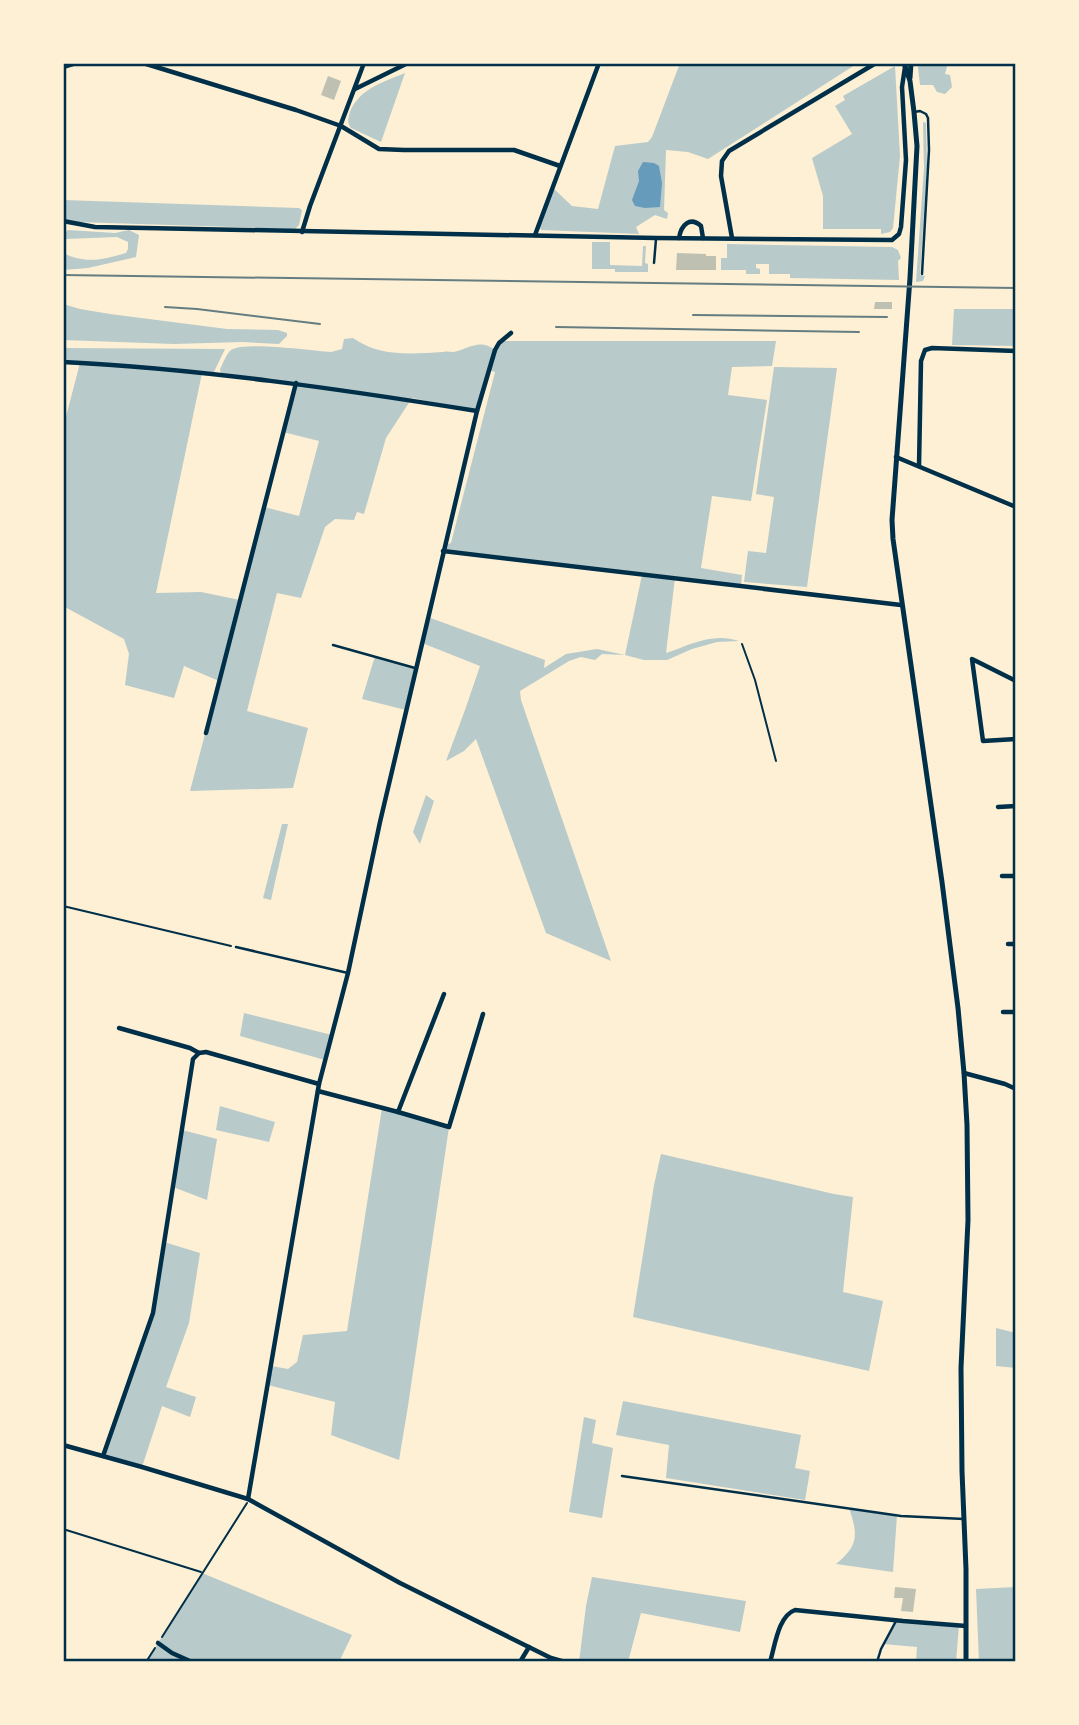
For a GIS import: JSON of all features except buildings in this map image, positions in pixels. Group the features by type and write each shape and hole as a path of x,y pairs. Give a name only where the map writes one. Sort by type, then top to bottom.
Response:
{"street":[{"path":"63,66 76,63"},
{"path":"143,63 341,126 379,149 514,150 560,166"},
{"path":"302,232 364,63"},
{"path":"355,89 408,63"},
{"path":"535,235 599,63"},
{"path":"732,238 720,176 722,161 729,150 876,63"},
{"path":"910,81 912,63"},
{"path":"63,221 95,227 302,232 892,240 901,230 906,160 902,87 904,64"},
{"path":"904,64 915,112 917,146 892,520 901,606 948,927 964,1073 968,1220 961,1368 966,1662"},
{"path":"680,238 683,225 691,221 701,226 703,238"},
{"path":"248,1499 318,1088 348,973 415,668 477,411 495,350 510,333"},
{"path":"919,466 921,361 925,350 1016,351"},
{"path":"63,362 137,366 296,383 477,411"},
{"path":"206,733 296,383"},
{"path":"896,457 1016,507"},
{"path":"443,551 901,606"},
{"path":"1016,681 972,659 983,741 1016,739"},
{"path":"998,807 1016,806"},
{"path":"1002,876 1016,876"},
{"path":"1008,944 1016,944"},
{"path":"398,1112 444,994"},
{"path":"1003,1012 1016,1012"},
{"path":"103,1456 153,1312 193,1059 199,1053 206,1052 449,1127 483,1014"},
{"path":"120,1028 199,1053"},
{"path":"964,1073 1016,1089"},
{"path":"63,1445 248,1499 400,1583 551,1658 565,1662"},
{"path":"770,1662 782,1620 795,1610 967,1626"},
{"path":"158,1643 192,1662"},
{"path":"520,1662 529,1647"}],"lane":[{"path":"915,112 926,114 928,118 929,150 922,274"},
{"path":"654,263 656,238"},
{"path":"333,645 415,668"},
{"path":"236,947 348,973"},
{"path":"622,1476 901,1516 964,1519"},
{"path":"877,1662 896,1620"}],"path":[{"path":"742,644 755,680 776,761"},
{"path":"63,906 236,947"},
{"path":"146,1662 248,1499"},
{"path":"63,1529 202,1573"}],"shaded area":[{"path":"680,63 858,63 708,159 688,152 666,150 664,210 668,213 667,219 655,215 636,227 639,234 541,230 539,224 552,187 572,206 598,209 615,146 648,142 652,137"},
{"path":"919,63 948,63 945,74 950,75 952,87 945,94 937,92 933,85 920,85"},
{"path":"895,66 900,156 893,228 890,232 881,234 881,229 823,229 823,196 812,158 852,134 835,106 845,100 843,96"},
{"path":"405,73 381,142 351,128 348,122 349,114 359,97 373,87"},
{"path":"923,122 926,123 927,166 920,275 925,276 923,281 916,282 924,168"},
{"path":"63,200 302,210 299,225 295,229 77,222 63,219"},
{"path":"68,230 115,233 129,230 139,235 136,257 88,268 63,270 63,253 79,259 94,260 126,253 128,249 128,242 117,237 66,239 63,234"},
{"path":"592,242 610,242 610,265 642,266 643,246 646,246 645,263 648,264 648,272 592,269"},
{"path":"727,244 892,247 898,250 901,258 898,261 899,280 790,278 790,274 769,274 769,264 756,264 760,274 746,274 746,270 721,270 721,258 727,258"},
{"path":"63,304 110,314 227,329 278,330 287,333 287,336 279,344 63,340"},
{"path":"954,309 1016,309 1016,346 952,345"},
{"path":"353,338 385,351 408,353 454,352 474,345 484,345 495,350 504,341 776,341 772,366 732,367 728,395 767,400 751,501 712,496 701,568 742,575 741,586 675,578 666,653 710,639 739,641 717,642 667,660 644,660 625,655 642,575 443,551 445,545 451,543 495,372 489,370 477,411 412,398 386,438 364,514 357,512 354,520 335,519 325,527 301,598 277,593 247,711 308,728 293,788 190,791 219,681 184,666 174,698 125,685 129,654 124,639 63,606 63,428 80,363 63,362 63,348 225,349 213,374 202,373 156,593 201,592 240,600 264,507 299,516 319,441 283,432 296,383 221,375 220,369 229,352 239,347 264,346 331,352 342,349 344,339"},
{"path":"774,367 837,368 807,587 744,582 748,551 766,553 774,497 756,494"},
{"path":"428,617 545,660 544,668 566,654 597,649 625,655 602,654 595,660 581,657 569,661 520,691 611,961 546,933 476,739 464,751 446,761 480,666 422,643"},
{"path":"375,656 415,668 406,710 362,699"},
{"path":"426,795 434,801 420,844 413,832"},
{"path":"282,824 288,824 271,900 263,898"},
{"path":"244,1013 332,1035 325,1060 240,1036"},
{"path":"220,1106 275,1122 269,1142 216,1130"},
{"path":"382,1108 449,1127 399,1460 331,1435 335,1402 268,1385 271,1366 288,1369 297,1362 303,1335 347,1331"},
{"path":"182,1130 217,1139 207,1200 173,1187"},
{"path":"661,1154 853,1197 843,1292 883,1301 869,1371 633,1317"},
{"path":"164,1242 200,1253 189,1323 166,1387 196,1397 190,1417 162,1406 142,1467 103,1456 153,1313"},
{"path":"996,1328 1016,1333 1016,1368 996,1366"},
{"path":"623,1401 801,1435 795,1468 810,1471 805,1500 666,1478 669,1445 616,1435"},
{"path":"584,1417 596,1420 592,1443 613,1448 602,1518 569,1512"},
{"path":"849,1508 897,1515 893,1572 836,1564 853,1545 855,1533"},
{"path":"202,1573 352,1635 339,1662 146,1662"},
{"path":"592,1577 746,1601 740,1632 641,1613 628,1662 579,1662"},
{"path":"1016,1587 1016,1662 979,1662 976,1589"},
{"path":"896,1621 959,1625 956,1662 916,1662 917,1647 883,1644"}],"water":[{"path":"643,162 659,166 662,183 660,207 635,206 632,200 639,181 638,171"}],"railway":[{"path":"63,275 1016,288"},
{"path":"165,307 320,324"},
{"path":"693,315 887,317"},
{"path":"556,327 859,332"}]}
